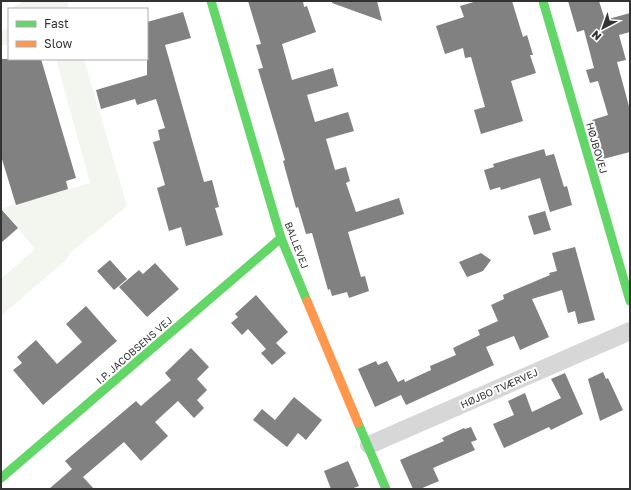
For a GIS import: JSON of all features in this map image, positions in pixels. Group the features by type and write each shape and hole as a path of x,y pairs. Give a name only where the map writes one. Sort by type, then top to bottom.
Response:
{"street":[{"name":"BALLEVEJ","path":"211,1 281,238 386,489"},
{"name":"HØJBOVEJ","path":"543,1 630,301"},
{"name":"I.P. JACOBSENS VEJ","path":"1,478 281,238"},
{"name":"HØJBO TVÆRVEJ","path":"369,446 630,331"}],"shaded area":[{"path":"24,1 67,1 69,8 14,8"},
{"path":"8,28 8,44 1,46 1,31"},
{"path":"56,60 84,60 127,206 71,252 66,260 1,316 1,279 35,249 2,208 90,183"}],"building":[{"path":"248,1 303,1 304,7 307,6 316,32 282,44 292,80 333,68 338,86 307,95 315,122 348,112 354,131 326,139 335,170 346,167 350,181 346,183 356,212 399,198 404,214 348,232 361,277 365,276 369,291 349,298 347,292 332,296 330,289 328,290 312,233 306,234 298,207 296,208 283,161 285,160 258,69 263,68 256,45 261,44"},
{"path":"332,1 377,1 382,21 332,3"},
{"path":"477,1 512,1 523,37 527,35 533,55 530,55 536,73 511,81 523,121 481,134 474,110 485,107 471,57 465,58 463,48 445,54 436,26 464,17 460,6"},
{"path":"568,1 599,1 605,20 630,13 630,32 619,35 626,60 617,62 630,110 630,152 603,159 592,120 608,115 598,81 590,83 586,70 594,68 584,30 577,32"},
{"path":"183,12 191,38 165,45 204,182 212,180 219,207 215,208 223,235 186,246 181,227 169,231 157,188 165,185 153,142 160,140 158,130 165,128 156,99 137,105 135,99 101,109 96,90 147,75 148,22"},
{"path":"1,59 41,60 76,178 66,181 68,189 16,205 1,156"},
{"path":"544,149 546,156 554,154 564,187 567,186 572,205 550,212 540,178 501,190 500,187 490,190 484,170 494,167 493,164"},
{"path":"1,209 18,228 1,243"},
{"path":"545,211 551,230 534,235 528,216"},
{"path":"575,247 595,320 578,324 575,311 568,313 562,290 532,299 549,337 520,350 514,336 486,347 494,365 406,405 401,395 375,407 358,369 376,361 378,365 387,361 398,382 404,379 405,382 431,370 430,366 456,355 453,348 480,335 478,330 498,321 491,305 504,299 503,295 550,275 549,273 557,271 552,253"},
{"path":"481,253 491,260 483,271 467,277 459,262"},
{"path":"110,260 127,279 114,290 97,271"},
{"path":"155,263 179,289 147,317 119,287 139,270 143,274"},
{"path":"256,295 288,332 276,343 286,353 272,365 261,353 266,349 248,329 242,335 231,323 238,317 235,314"},
{"path":"86,306 117,341 43,405 13,370 22,363 17,357 36,340 57,364 82,342 66,324"},
{"path":"191,348 209,367 197,379 207,390 197,400 204,408 194,418 178,401 155,422 168,436 141,461 124,442 83,477 94,489 49,489 72,469 65,461 136,401 141,406 171,380 165,373"},
{"path":"603,372 606,379 608,378 623,410 600,421 588,379"},
{"path":"565,373 583,414 551,430 549,427 504,448 493,424 514,415 508,401 525,393 532,412 561,398 551,379"},
{"path":"294,397 322,420 306,440 298,433 287,447 253,420 262,409 275,420"},
{"path":"471,427 477,440 471,442 475,450 433,468 439,481 420,489 413,489 400,460 444,441 442,438 464,428"},
{"path":"348,461 359,486 351,489 331,489 324,471"}],"traffic: fast":[{"path":"211,1 281,238 307,301"},
{"path":"543,1 630,301"},
{"path":"1,478 281,238"},
{"path":"358,423 386,489"}],"traffic: slow":[{"path":"307,301 358,423"}]}
